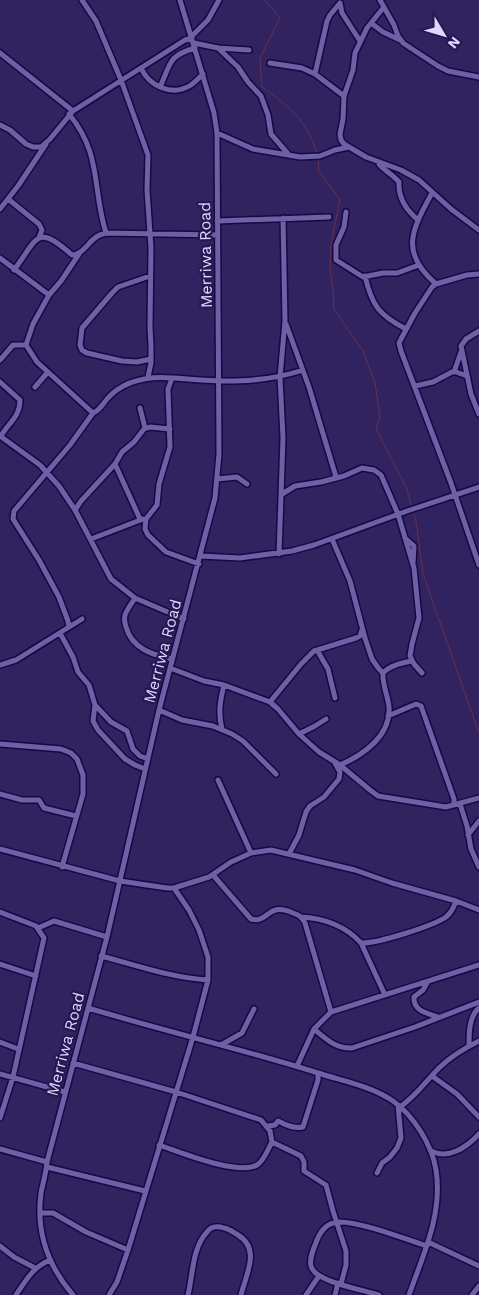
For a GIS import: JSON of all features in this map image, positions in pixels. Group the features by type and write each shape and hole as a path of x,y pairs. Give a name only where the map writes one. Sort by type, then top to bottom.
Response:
{"street":[{"path":"82,0 96,21 121,80 148,155 147,190 150,234 151,359 148,378"},
{"name":"Merriwa Road","path":"73,1295 64,1285 50,1260 42,1235 41,1194 65,1092 107,937 159,710 199,564 215,498 217,479 219,454 217,133 214,113 180,0"},
{"path":"160,87 172,59 193,41 219,0"},
{"path":"380,0 395,26 400,40"},
{"path":"340,2 342,13 360,41"},
{"path":"315,74 327,21 340,2"},
{"path":"384,7 371,23 355,53 353,70 344,96 341,140 344,144 379,163 401,170 419,180 451,209 479,230"},
{"path":"371,23 438,66 456,74 479,77"},
{"path":"0,209 71,112 121,80 185,40 218,48 249,50"},
{"path":"218,48 238,67 261,96 268,115 271,134 289,155"},
{"path":"0,53 71,112 90,150 102,222 106,233"},
{"path":"270,63 302,68 315,74 344,96"},
{"path":"141,68 150,82 172,90 192,84 202,74"},
{"path":"0,125 33,147 41,147 50,139"},
{"path":"217,133 253,149 289,155 320,156 350,147"},
{"path":"379,163 385,171 394,176 399,182 399,192 405,208 418,220"},
{"path":"432,192 418,220 412,250 419,265 436,284"},
{"path":"8,199 39,224 42,230 39,238"},
{"path":"346,212 344,227 336,244 336,260 358,274 365,276 383,273 397,274 419,265"},
{"path":"217,222 329,217"},
{"path":"279,554 283,438 280,377 285,321 283,218"},
{"path":"26,344 33,324 49,295 80,253 96,237 106,233 218,234"},
{"path":"14,270 33,243 44,236 49,237 72,255 80,253"},
{"path":"0,258 49,295"},
{"path":"479,274 436,284 430,290 400,341 400,346 476,548 479,565"},
{"path":"150,276 118,287 82,328 80,345 82,350 87,353 122,361 137,362 151,359"},
{"path":"365,276 370,293 383,315 406,329"},
{"path":"285,321 303,370 336,477"},
{"path":"454,372 462,342 479,331"},
{"path":"0,360 13,345 26,344"},
{"path":"26,344 37,362 93,413"},
{"path":"461,351 465,361 471,394 479,414"},
{"path":"69,628 63,605 13,516 14,511 70,445 93,413 98,411 106,400 122,385 155,376 218,381 258,380 280,377 303,370"},
{"path":"36,387 48,372"},
{"path":"415,386 433,382 454,372 467,376"},
{"path":"91,539 143,519 157,505 160,478 170,449 168,389 172,378"},
{"path":"0,382 20,400 20,409 0,436 37,463 59,486 75,510 111,579 135,598 184,618"},
{"path":"140,408 145,428"},
{"path":"145,428 170,429"},
{"path":"75,510 81,500 145,428"},
{"path":"115,464 143,519 146,533 161,547 174,555 199,564"},
{"path":"282,494 295,486 344,476 362,468 376,470 384,481 398,514 405,537 414,546 413,563 419,618 410,654 412,661 422,673"},
{"path":"217,479 237,477 247,484"},
{"path":"200,556 240,558 279,554 306,548 479,487"},
{"path":"332,539 350,581 375,664 383,673 389,705 384,730 372,745 362,754 338,764"},
{"path":"135,598 125,616 125,624 131,639 141,648 157,656 172,659"},
{"path":"0,665 16,660 82,619"},
{"path":"270,702 307,657 318,650 360,636 363,629"},
{"path":"60,633 73,657 78,672 89,685 95,705 93,721 98,730 130,763 145,769"},
{"path":"318,650 328,669 335,698"},
{"path":"383,673 397,665 412,661"},
{"path":"170,668 270,702 298,734 378,796 446,807 479,798"},
{"path":"222,729 219,710 224,685"},
{"path":"388,716 416,704 421,706 454,799 468,826 471,851 479,867"},
{"path":"95,705 111,722 127,731 133,749 140,756 148,758"},
{"path":"159,710 182,720 222,729 243,741 276,774"},
{"path":"298,734 326,718"},
{"path":"0,744 61,749 71,753 77,759 83,779 83,794 62,867"},
{"path":"289,854 299,835 306,812 310,806 324,797 339,779 338,764"},
{"path":"218,780 251,853"},
{"path":"0,794 22,800 39,800 44,808 76,816"},
{"path":"468,835 479,821"},
{"path":"0,849 120,881 174,888 213,875 231,862 251,853 271,850 355,870 392,883 456,901 479,910"},
{"path":"213,875 251,920 258,920 274,910 288,910 301,917 317,919 339,926 349,932 360,943 385,995"},
{"path":"109,1295 117,1282 128,1250 208,980 208,958 198,930 189,910 174,888"},
{"path":"360,943 377,941 440,920 450,912 456,901"},
{"path":"0,912 26,921 38,928 44,938 13,1077 0,1118"},
{"path":"301,917 305,923 331,1012"},
{"path":"38,928 54,921 107,937"},
{"path":"102,956 167,974 181,975 190,979 208,980"},
{"path":"0,964 36,976"},
{"path":"297,1066 314,1029 331,1012 479,965"},
{"path":"427,982 423,990 414,997 414,1002 416,1008 422,1012 438,1017"},
{"path":"314,1029 338,1047 344,1049 352,1048 479,1002"},
{"path":"88,1008 356,1084 383,1095 399,1106 413,1121 430,1150 436,1170 438,1187 435,1217 409,1295"},
{"path":"469,1046 472,1020 475,1011 479,1008"},
{"path":"221,1045 242,1033 254,1009"},
{"path":"399,1106 414,1097 450,1059 479,1041"},
{"path":"0,1042 18,1049"},
{"path":"73,1063 252,1115 268,1126 272,1142 264,1157 256,1165 241,1169 192,1157 159,1145"},
{"path":"268,1126 275,1125 278,1121 298,1128 303,1127 318,1080 318,1073"},
{"path":"0,1074 65,1092"},
{"path":"432,1076 457,1094 479,1117"},
{"path":"377,1173 382,1163 397,1148 401,1138 399,1106"},
{"path":"430,1150 439,1155 448,1154 465,1146 479,1134"},
{"path":"272,1142 301,1156 304,1162 304,1171 326,1184 347,1258 335,1295"},
{"path":"0,1148 47,1165 145,1191"},
{"path":"40,1213 53,1213 86,1232 128,1250"},
{"path":"379,1295 339,1284 319,1276 312,1269 310,1264 316,1242 321,1231 326,1226 337,1222 365,1227 427,1244 479,1266"},
{"path":"188,1295 192,1270 201,1241 209,1230 217,1227 230,1230 242,1237 250,1247 251,1260 241,1295"},
{"path":"0,1246 14,1257 35,1268"},
{"path":"16,1295 35,1268 50,1260"},
{"path":"306,1295 319,1276"},
{"path":"472,1295 479,1286"}],"waterway":[{"path":"265,0 280,18 260,58 262,87 296,115 308,132 317,154"},
{"path":"318,158 319,172 340,199 331,244 330,268 334,309 363,351 375,383 380,417 376,429 406,487 412,508"},
{"path":"413,512 416,521 423,574 479,733"}]}
